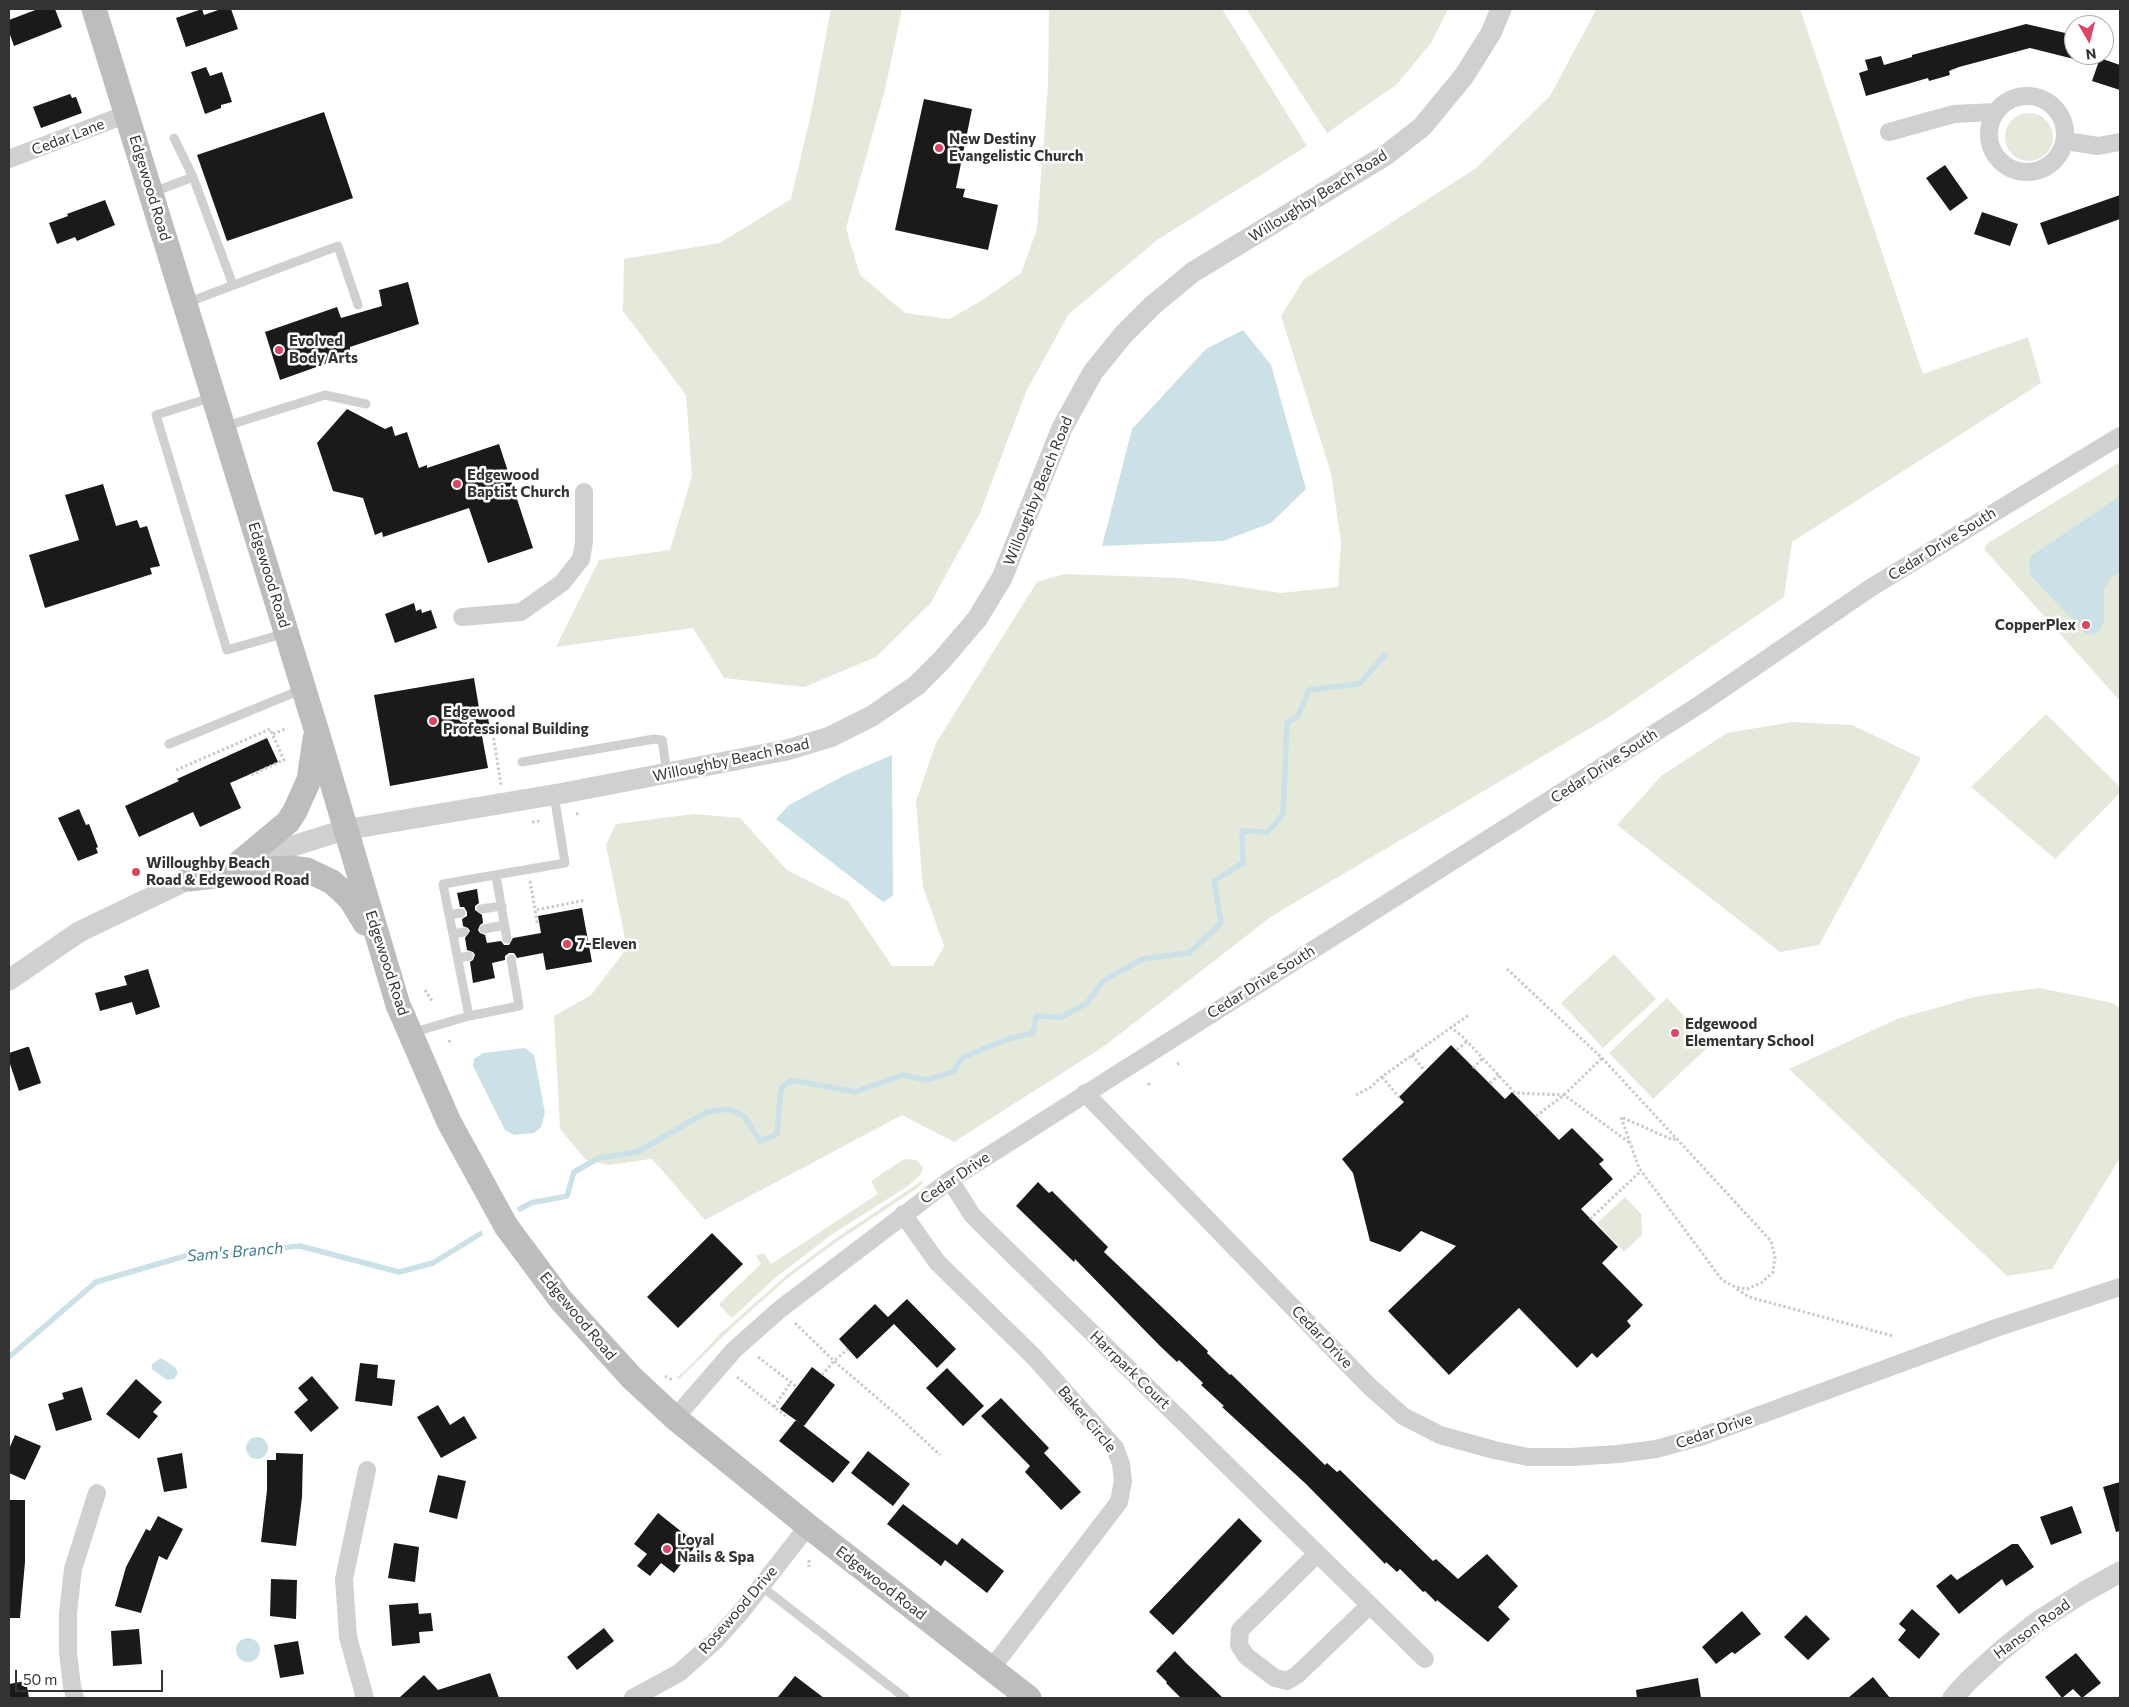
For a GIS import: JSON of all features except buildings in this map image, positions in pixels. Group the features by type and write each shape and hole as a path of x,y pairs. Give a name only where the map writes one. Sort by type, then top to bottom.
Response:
{"main road":[{"name":"Edgewood Road","path":"94,9 317,732 344,830 355,860 398,1005 449,1122 506,1226 561,1300 632,1378 674,1418 808,1526 1029,1698"},
{"path":"240,862 288,822 295,811 309,780 317,732"},
{"path":"189,879 272,869 290,868 307,870 332,882 352,900 382,953"}],"street":[{"name":"Willoughby Beach Road","path":"9,980 79,932 189,879 344,830 554,795 787,750 817,741 872,716 917,684 941,661 977,619 1002,578 1062,428 1093,372 1123,335 1153,305 1193,272 1386,155 1422,127 1464,76 1491,33 1501,9"},
{"path":"2020,96 2035,96 2049,102 2060,112 2066,126 2066,141 2060,156 2049,166 2035,172 2020,172 2006,166 1995,155 1989,141 1989,126 1995,112 2006,101 2020,96"},
{"path":"1889,132 1954,114 1995,112"},
{"name":"Cedar Lane","path":"9,159 127,114"},
{"path":"2066,141 2098,146 2120,142"},
{"name":"Cedar Drive South","path":"1085,1093 1683,716 1872,587 2120,436"},
{"path":"462,617 521,612 562,583 581,559 584,542 584,492"},
{"name":"Cedar Drive","path":"674,1418 734,1350 764,1323 950,1180 1085,1093 1369,1386 1403,1416 1440,1435 1528,1457 1618,1454 1656,1449 1703,1436 1996,1328 2120,1287"},
{"name":"Harrpark Court","path":"950,1180 972,1215 1424,1659"},
{"name":"Baker Circle","path":"904,1214 937,1262 1034,1358 1114,1448 1121,1464 1123,1481 1120,1502 991,1669"},
{"path":"365,1698 348,1636 344,1579 367,1470"},
{"path":"75,1698 68,1653 72,1569 97,1493"},
{"name":"Rosewood Drive","path":"633,1698 679,1673 715,1641 808,1526"},
{"path":"1317,1554 1240,1630 1239,1645 1246,1656 1275,1678 1287,1680 1298,1675 1370,1605"},
{"name":"Hanson Road","path":"1953,1698 1968,1681 2002,1650 2030,1628 2084,1592 2120,1572"}],"lane":[{"path":"174,138 193,177 233,285"},
{"path":"151,193 193,177"},
{"path":"185,303 338,246 358,305"},
{"path":"223,427 325,395 366,404"},
{"path":"214,397 156,416 227,650 286,633"},
{"path":"169,744 303,689"},
{"path":"522,762 654,738 662,740 668,773"},
{"path":"469,1016 442,884 529,871 565,863 554,795"},
{"path":"496,876 507,940"},
{"path":"480,909 502,906"},
{"path":"449,915 461,913"},
{"path":"484,929 505,925"},
{"path":"453,934 464,932"},
{"path":"458,958 468,956"},
{"path":"410,1033 469,1016 519,1006 511,959"},
{"path":"761,1586 905,1698"}],"path":[{"path":"273,734 288,728"},
{"path":"492,728 500,781"},
{"path":"176,770 270,729 284,760 249,776"},
{"path":"576,814 581,814"},
{"path":"532,822 540,821"},
{"path":"529,871 537,923"},
{"path":"535,910 586,900"},
{"path":"1507,969 1602,1058 1771,1241 1775,1257 1772,1272 1761,1283 1746,1289 1735,1287"},
{"path":"425,990 432,1001"},
{"path":"1356,1095 1371,1087 1382,1077 1470,1014"},
{"path":"1450,1027 1467,1041 1515,1093 1564,1094 1630,1143"},
{"path":"449,1040 451,1045"},
{"path":"1457,1050 1467,1041"},
{"path":"1412,1055 1425,1071"},
{"path":"1473,1068 1483,1058"},
{"path":"1536,1116 1564,1094 1602,1058"},
{"path":"1490,1084 1499,1075"},
{"path":"1382,1077 1400,1096"},
{"path":"1676,1138 1674,1140 1621,1116 1641,1171 1722,1280 1749,1297 1893,1336"},
{"path":"1590,1219 1641,1171"},
{"path":"795,1323 834,1361 898,1415 940,1455"},
{"path":"822,1375 848,1349"},
{"path":"758,1357 797,1387"},
{"path":"665,1376 672,1380"},
{"path":"737,1377 788,1418"},
{"path":"774,1407 790,1382"},
{"path":"809,1560 809,1567"}],"shaded area":[{"path":"831,9 902,9 885,90 846,228 860,275 905,313 949,319 981,301 1021,273 1037,229 1048,86 1049,9 1222,9 1307,146 1157,240 1068,315 1026,392 980,513 930,604 876,657 804,687 724,678 693,628 556,647 599,560 670,550 692,476 686,395 623,311 624,259 720,243 791,199 812,109"},
{"path":"1246,9 1448,9 1431,43 1396,85 1327,133"},
{"path":"1595,9 1800,9 1923,374 2028,337 2041,383 1792,542 1784,597 1609,717 1272,916 1103,1047 954,1142 902,1115 705,1220 652,1159 608,1165 586,1160 560,1129 554,1016 591,995 627,948 606,845 616,824 694,814 740,818 787,870 848,901 892,966 933,966 944,946 923,887 916,801 936,743 1037,582 1064,574 1181,578 1281,593 1338,587 1341,542 1331,473 1281,316 1304,279 1476,168 1550,96"},
{"path":"2024,113 2034,113 2043,117 2049,123 2052,128 2052,146 2043,157 2034,161 2024,161 2015,157 2009,151 2005,142 2005,132 2009,123 2015,117"},
{"name":"CopperPlex","path":"2120,462 2120,701 1984,549 1988,543"},
{"path":"2046,714 2120,787 2120,793 2055,859 1971,787"},
{"path":"1792,722 1852,725 1921,758 1819,945 1780,952 1617,825 1661,776 1727,733"},
{"path":"1614,954 1656,999 1603,1048 1561,1003"},
{"path":"2040,988 2113,1003 2120,1008 2120,1158 2052,1269 2007,1276 1789,1069 1897,1019 1978,996"},
{"path":"1667,998 1711,1044 1653,1099 1609,1053"},
{"path":"904,1159 917,1160 923,1168 921,1174 908,1186 831,1235 775,1278 732,1318 720,1306 720,1303 761,1264 756,1256 764,1253 771,1264 878,1194 871,1181"},
{"path":"923,1180 922,1184 915,1190 838,1241 789,1277 736,1324 678,1380 677,1377 720,1334 789,1273 835,1239"},
{"path":"1625,1197 1641,1214 1642,1235 1624,1252 1597,1223"}],"water":[{"path":"1243,330 1271,365 1306,489 1271,523 1223,541 1102,546 1132,429 1206,349"},
{"path":"2120,496 2120,573 2111,577 2104,590 2104,621 2099,632 2091,635 2085,633 2031,576 2029,568 2031,556"},
{"path":"892,755 893,896 883,902 776,819 789,805 843,776"},
{"path":"525,1048 534,1055 545,1113 541,1127 534,1133 514,1135 505,1130 473,1066 474,1059 483,1053"},
{"path":"161,1358 175,1367 178,1373 174,1379 167,1380 152,1369 152,1364"},
{"path":"257,1437 265,1440 268,1448 265,1456 257,1459 249,1456 246,1448 249,1440"},
{"path":"248,1638 256,1642 260,1650 256,1658 248,1662 240,1658 236,1650 240,1642"}],"waterway":[{"name":"Sam's Branch","path":"520,1209 531,1203 567,1196 574,1172 599,1158 637,1152 707,1112 729,1109 744,1116 760,1141 777,1134 781,1088 791,1080 855,1092 903,1075 926,1080 953,1072 962,1058 1008,1039 1033,1033 1036,1016 1061,1017 1087,1003 1103,981 1142,959 1189,953 1221,923 1214,881 1243,863 1242,831 1268,832 1283,814 1287,723 1298,716 1309,690 1359,684 1385,655"},
{"name":"Sam's Branch","path":"9,1357 96,1282 185,1256 300,1246 399,1272 433,1263 480,1234"}],"place":[{"name":"New Destiny Evangelistic Church","path":"939,148"},
{"name":"Evolved Body Arts","path":"279,350"},
{"name":"Edgewood Baptist Church","path":"457,484"},
{"name":"CopperPlex","path":"2086,625"},
{"name":"Edgewood Professional Building","path":"433,721"},
{"name":"Willoughby Beach Road & Edgewood Road","path":"136,872"},
{"name":"7-Eleven","path":"567,944"},
{"name":"Edgewood Elementary School","path":"1675,1033"},
{"name":"Loyal Nails & Spa","path":"667,1549"}]}
